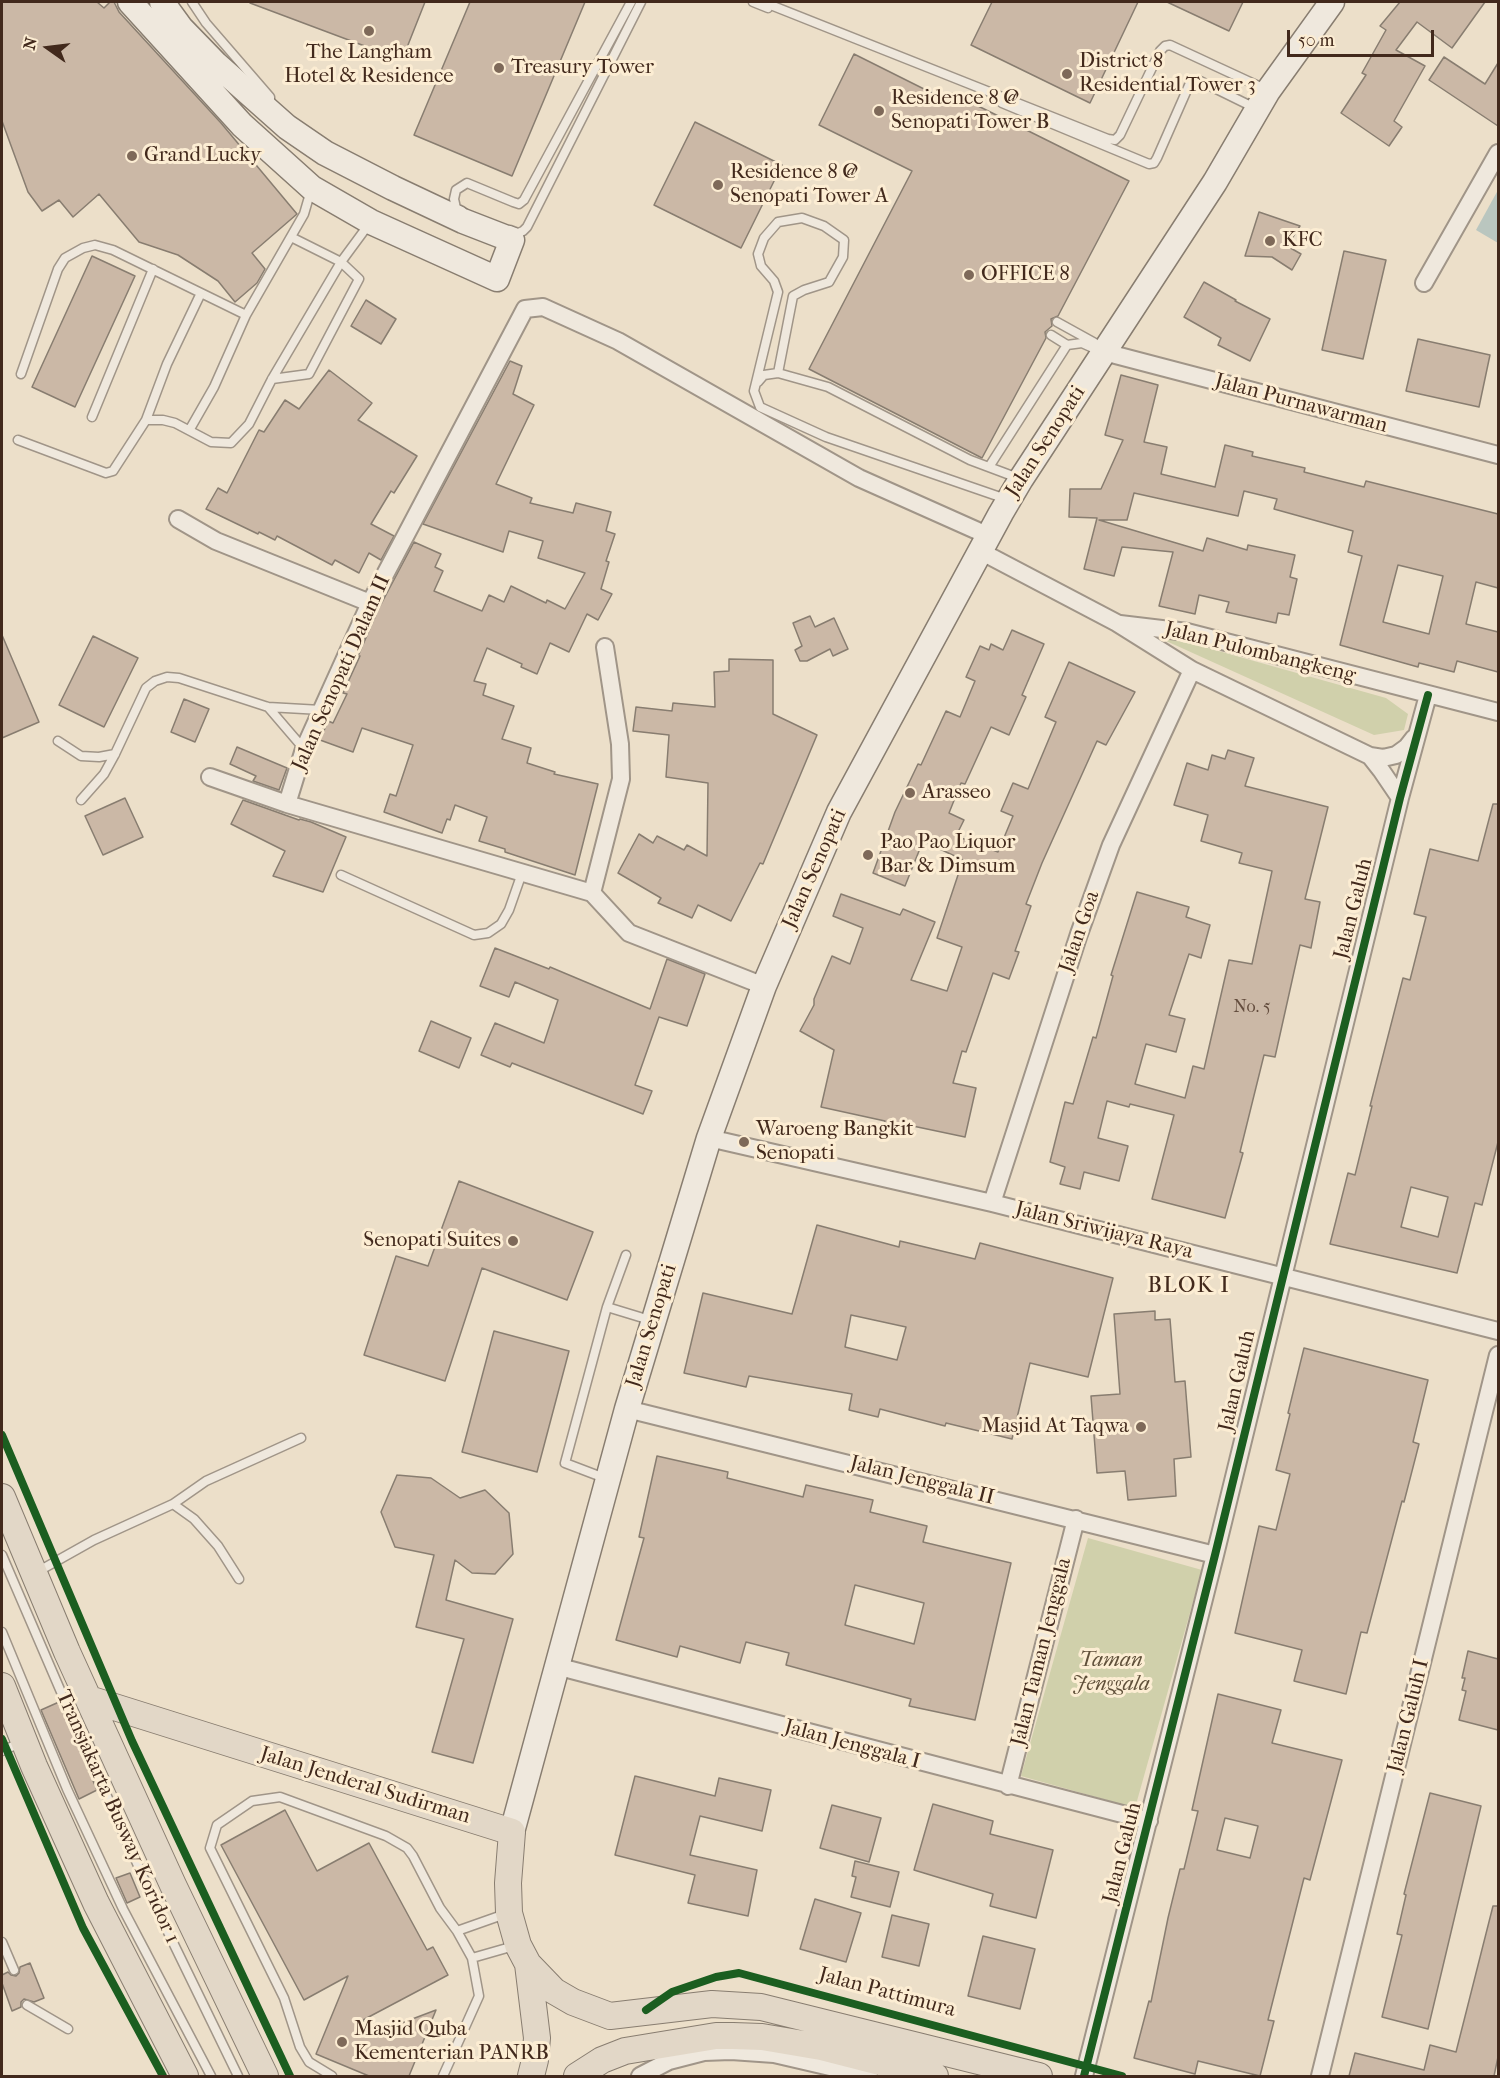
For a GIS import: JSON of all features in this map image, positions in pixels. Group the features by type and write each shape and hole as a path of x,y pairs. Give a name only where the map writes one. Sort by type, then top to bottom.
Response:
{"main road":[{"path":"130,2 242,125 312,188 371,222 497,279 500,235 393,188 325,153 275,117 216,64 181,28 162,2"},
{"name":"Jalan Senopati","path":"512,1832 627,1409 709,1138 764,986 839,812 1021,479 1215,182 1263,100 1332,2"},
{"path":"371,222 393,188"},
{"path":"2,1497 67,1652 173,1885 265,2076"},
{"path":"2,1686 13,1746 185,2076"},
{"name":"Jalan Jenderal Sudirman","path":"89,1699 512,1832"},
{"path":"512,1832 508,1883 510,1913 523,1954 537,2038 531,2076"},
{"name":"Jalan Pattimura","path":"523,1954 563,1997 610,2016 712,2004 761,2007 1039,2076"},
{"path":"577,2076 602,2060 625,2051 716,2036 762,2037 817,2062 934,2076"}],"street":[{"path":"1424,283 1498,153"},
{"name":"Jalan Pulombangkeng","path":"525,309 543,307 618,341 859,478 985,543 1192,670 1370,756 1400,798"},
{"name":"Jalan Senopati Dalam II","path":"288,804 304,749 370,603 525,309"},
{"name":"Jalan Purnawarman","path":"1105,351 1498,455"},
{"path":"178,519 216,541 370,603"},
{"name":"Jalan Pulombangkeng","path":"1117,623 1187,632 1498,712"},
{"path":"1151,646 1152,632 1158,628"},
{"path":"592,893 621,779 621,744 604,646"},
{"name":"Jalan Goa","path":"992,1203 1079,933 1111,845 1192,670"},
{"path":"1370,756 1383,758 1396,755 1416,736 1417,711 1412,700 1402,689"},
{"name":"Jalan Galuh","path":"1084,2076 1215,1555 1400,798 1428,695"},
{"path":"210,777 288,804 592,893 629,933 764,986"},
{"name":"Jalan Sriwijaya Raya","path":"709,1138 992,1203 1498,1331"},
{"name":"Jalan Galuh I","path":"1320,2076 1498,1355"},
{"name":"Jalan Jenggala II","path":"627,1409 1215,1555"},
{"name":"Jalan Taman Jenggala","path":"1008,1786 1076,1519"},
{"name":"Jalan Jenggala I","path":"556,1666 1149,1821"},
{"path":"640,2076 669,2061 704,2052 731,2051 817,2062 869,2076"}],"lane":[{"path":"192,2 206,23 270,97 275,117"},
{"path":"500,235 489,221 456,207 454,199 456,190 460,186 471,184 519,204 524,200 631,2"},
{"path":"500,235 502,228 518,233 527,227 641,2"},
{"path":"753,2 1149,164 1154,163 1190,83 1195,80 1263,100"},
{"path":"763,2 1108,139 1115,140 1120,135 1160,51 1165,46 1170,45 1263,100"},
{"path":"190,429 214,387 246,315 304,214 312,188"},
{"path":"778,373 793,296 829,282 843,257 844,240 824,226 802,218 778,222 764,238 758,254 760,266 774,281 778,292 754,391 760,406 826,436 1009,500"},
{"path":"146,420 163,420 190,429 211,442 231,443 249,424 272,379 341,262 371,222"},
{"path":"272,379 309,374 359,279 341,262 291,237"},
{"path":"21,374 58,269 65,258 75,251 95,245 112,250 153,269 246,315"},
{"path":"92,417 153,269"},
{"path":"18,440 106,473 113,471 146,420 167,364 201,293"},
{"path":"1057,322 1105,351"},
{"path":"1051,335 1067,345 1082,343 1105,351"},
{"path":"989,467 1067,345"},
{"path":"754,391 758,381 764,375 778,373 828,387 970,460 1021,479"},
{"path":"81,800 104,774 146,688 155,681 167,677 179,678 268,707 321,710"},
{"path":"268,707 304,749"},
{"path":"58,741 81,756 99,757 115,754"},
{"path":"341,875 474,935 488,933 501,924 509,910 522,873"},
{"path":"608,1479 565,1463 607,1307 626,1255"},
{"path":"607,1307 654,1321"},
{"path":"34,1574 94,1540 173,1504 206,1481 302,1438"},
{"path":"173,1504 195,1519 218,1546 239,1580"},
{"name":"Transjakarta Busway Koridor 1","path":"2,1555 166,1928 238,2076"},
{"name":"Transjakarta Busway Koridor 1","path":"2,1632 63,1779 123,1909 211,2076"},
{"path":"332,2076 309,2062 300,2047 284,1998 210,1848 217,1825 252,1801 280,1797 386,1836 407,1848 413,1856 440,1908 457,1931 472,1959 478,1996 443,2076"},
{"path":"457,1931 510,1913"},
{"path":"2,1942 14,1970"},
{"path":"472,1959 523,1954"},
{"path":"27,2005 68,2029"}],"green space":[{"path":"1165,636 1386,698 1408,714 1404,730 1374,735 1164,640"},
{"name":"Taman Jenggala","path":"1088,1538 1202,1570 1135,1808 1021,1776"}],"shaded area":[{"path":"1498,190 1498,243 1476,230"}],"building":[{"name":"Grand Lucky","path":"2,2 97,2 104,8 110,2 114,2 119,12 221,123 297,214 252,253 265,269 257,283 235,302 218,281 178,255 139,242 99,194 73,217 59,200 42,211 28,192 2,121"},
{"name":"The Langham Hotel & Residence","path":"250,2 425,2 402,60"},
{"name":"Treasury Tower","path":"470,2 585,2 512,176 414,135"},
{"name":"District 8 Residential Tower 3","path":"992,2 1138,2 1090,103 971,45"},
{"path":"1167,2 1243,2 1229,31"},
{"path":"1400,2 1485,2 1452,48 1417,22 1396,50 1425,66 1394,121 1402,127 1389,146 1341,113 1366,75 1362,73 1386,30 1380,26"},
{"name":"OFFICE 8","path":"854,54 948,101 952,93 1129,181 1058,316 1051,319 1052,326 1045,332 1046,338 982,458 809,369 912,171 819,125"},
{"path":"1444,57 1485,84 1498,63 1498,126 1429,80"},
{"name":"Residence 8 @ Senopati Tower A","path":"695,122 782,165 741,248 654,205"},
{"name":"KFC","path":"1259,212 1300,226 1287,246 1301,254 1292,270 1272,257 1245,256"},
{"path":"1344,251 1386,260 1363,359 1322,350"},
{"path":"92,256 135,276 75,407 32,387"},
{"path":"1204,282 1270,319 1250,361 1218,345 1221,338 1184,317"},
{"path":"366,300 396,319 381,344 351,326"},
{"path":"1418,339 1490,355 1479,407 1406,391"},
{"path":"510,361 522,366 513,394 534,405 496,484 532,498 530,503 573,513 576,503 611,512 606,531 615,534 606,561 609,562 601,589 612,594 598,620 587,614 569,652 550,643 537,674 521,667 522,664 487,648 474,681 486,684 483,695 514,706 502,739 531,748 527,763 555,772 554,774 598,784 575,875 479,841 487,817 455,805 442,833 384,812 390,794 396,796 413,745 362,728 353,752 320,740 328,721 333,723 347,694 343,693 379,608 414,542 441,554 435,567 443,571 434,591 482,611 489,595 504,602 511,586 546,603 547,600 565,609 585,573 538,558 543,541 509,531 503,552 423,524"},
{"path":"329,370 372,403 358,420 417,456 394,493 391,491 371,524 394,536 381,560 369,553 359,573 335,560 332,565 277,536 275,540 259,532 258,534 206,509 218,488 227,493 259,430 264,432 285,400 299,409"},
{"path":"1121,375 1158,385 1144,442 1167,447 1161,474 1215,487 1225,445 1253,452 1252,456 1305,468 1304,472 1364,487 1366,481 1498,514 1498,588 1476,582 1466,624 1498,632 1498,672 1457,661 1454,672 1419,663 1418,667 1340,645 1362,556 1348,552 1353,531 1274,509 1277,499 1244,491 1238,516 1134,493 1127,520 1099,520 1203,551 1207,538 1247,550 1248,545 1295,555 1290,577 1297,579 1289,615 1278,613 1276,623 1226,612 1229,602 1199,595 1195,614 1159,606 1173,552 1122,547 1114,576 1084,569 1097,518 1069,517 1070,489 1101,489 1123,440 1105,435","holes":["1398,565 1443,576 1429,634 1383,622"]},
{"path":"810,616 815,627 834,618 848,649 833,656 830,649 807,661 800,661 795,650 802,646 793,623"},
{"path":"1012,630 1044,644 1022,695 1026,697 1009,735 991,727 965,784 961,783 949,813 964,820 956,836 998,852 1013,816 1001,811 1013,783 1028,789 1056,722 1045,717 1069,662 1135,692 1106,745 1097,741 1026,904 1031,906 1015,951 1019,952 1009,979 993,973 966,1052 962,1051 953,1083 976,1088 965,1137 908,1125 907,1129 884,1124 885,1121 821,1107 834,1050 800,1031 814,1005 814,999 832,956 850,964 863,928 833,916 841,894 900,915 903,909 935,922 911,980 947,991 962,947 937,938 963,860 923,841 905,886 873,873 895,812 918,764 921,765 946,711 960,717 975,681 966,677 980,646 989,650 991,644 1003,650"},
{"path":"2,635 39,722 2,738"},
{"path":"93,636 138,658 104,727 59,705"},
{"path":"729,659 773,660 773,714 817,735 763,864 760,863 731,921 698,905 692,918 658,903 661,898 618,873 639,834 653,843 657,836 684,850 687,845 707,856 708,783 666,777 669,735 633,731 636,707 672,711 673,703 715,707 714,672 729,671"},
{"path":"184,699 209,709 195,742 171,732"},
{"path":"237,747 287,768 279,790 253,781 256,776 230,764"},
{"path":"1228,750 1254,758 1245,786 1328,807 1305,899 1320,902 1311,948 1300,945 1275,1057 1264,1055 1240,1152 1243,1153 1225,1218 1152,1199 1174,1115 1107,1101 1098,1138 1128,1146 1119,1181 1084,1172 1080,1189 1060,1184 1065,1167 1050,1162 1065,1102 1073,1104 1093,1037 1096,1038 1113,976 1111,975 1137,892 1189,907 1186,917 1210,925 1201,958 1189,954 1169,1015 1185,1019 1176,1052 1146,1044 1135,1084 1185,1098 1193,1066 1204,1069 1229,960 1252,964 1272,871 1239,863 1242,853 1201,841 1208,815 1174,805 1187,763 1208,770 1212,755 1225,759"},
{"path":"125,798 143,837 103,855 85,816"},
{"path":"243,800 311,822 346,837 323,892 273,876 285,851 231,824"},
{"path":"1493,804 1498,804 1498,1142 1482,1205 1475,1203 1457,1273 1330,1244 1348,1173 1355,1175 1403,978 1410,980 1426,917 1414,914 1430,849 1478,861","holes":["1411,1187 1448,1197 1438,1237 1401,1227"]},
{"path":"495,948 549,969 550,967 650,1009 667,959 705,974 687,1026 659,1017 635,1085 652,1091 643,1114 512,1063 510,1067 481,1055 495,1023 544,1043 558,1000 515,982 509,997 480,986"},
{"path":"431,1021 471,1038 459,1068 419,1051"},
{"path":"459,1181 593,1232 567,1300 482,1268 445,1381 364,1355 396,1256 428,1266"},
{"path":"817,1225 899,1247 900,1241 975,1259 980,1243 1113,1278 1088,1377 1030,1363 1012,1439 946,1423 945,1426 880,1409 878,1417 849,1410 852,1394 749,1376 746,1387 684,1373 703,1293 792,1314","holes":["851,1315 906,1327 897,1360 845,1347"]},
{"name":"Masjid At Taqwa","path":"1155,1311 1155,1320 1170,1319 1175,1382 1185,1381 1191,1457 1174,1459 1176,1496 1128,1500 1125,1471 1097,1473 1091,1396 1120,1394 1114,1314"},
{"path":"494,1331 569,1351 537,1472 462,1452"},
{"path":"1304,1348 1428,1380 1413,1442 1419,1444 1404,1502 1402,1501 1367,1633 1361,1632 1346,1694 1294,1681 1302,1650 1235,1633 1259,1526 1276,1530 1290,1474 1276,1470"},
{"path":"657,1456 728,1472 727,1478 803,1497 806,1485 873,1500 870,1512 927,1526 923,1542 1011,1563 975,1720 909,1706 911,1699 786,1665 789,1653 746,1642 740,1663 680,1646 677,1657 616,1640 644,1538 639,1537","holes":["855,1585 924,1603 914,1644 845,1625"]},
{"path":"397,1475 431,1478 460,1498 485,1490 509,1513 513,1554 495,1574 472,1573 455,1560 446,1600 513,1619 473,1763 432,1752 464,1639 416,1627 434,1555 395,1547 381,1512"},
{"path":"1468,1651 1498,1659 1498,1730 1459,1720 1466,1691 1462,1690 1465,1678 1462,1678"},
{"path":"1218,1694 1281,1710 1272,1743 1342,1760 1310,1880 1304,1878 1268,2020 1274,2021 1260,2076 1198,2061 1195,2074 1134,2058 1149,2001 1151,2002 1180,1869 1184,1869 1198,1811 1192,1810","holes":["1225,1818 1258,1826 1250,1858 1217,1850"]},
{"path":"59,1702 97,1790 79,1799 41,1710"},
{"path":"635,1776 715,1796 719,1778 771,1790 762,1831 700,1816 690,1855 757,1870 748,1916 688,1903 695,1875 615,1855"},
{"path":"1430,1793 1481,1806 1428,2029 1382,2017 1402,1935 1397,1934 1406,1895 1404,1894"},
{"path":"933,1804 993,1821 990,1834 1053,1850 1036,1918 990,1906 993,1894 914,1870"},
{"path":"832,1805 881,1818 869,1862 820,1848"},
{"path":"285,1810 317,1871 369,1843 427,1950 433,1947 448,1975 363,2020 370,2035 436,2010 409,2076 369,2076 316,2054 348,1976 304,2000 221,1845"},
{"path":"855,1861 899,1872 890,1907 851,1897 856,1877 852,1876"},
{"path":"130,1873 140,1897 127,1903 116,1878"},
{"path":"815,1899 861,1913 846,1962 800,1949"},
{"path":"1493,1906 1498,1906 1498,2057 1494,2076 1349,2076 1355,2053 1424,2070 1430,2045 1456,2052"},
{"path":"892,1915 929,1924 919,1966 882,1957"},
{"path":"983,1936 1035,1949 1020,2009 968,1996"},
{"path":"30,1963 44,1998 34,2002 24,1999 21,2007 12,2011 2,1983 2,1975 8,1972 16,1976 20,1967"}],"cycle path":[{"path":"1084,2076 1215,1555 1400,798 1428,695"},
{"path":"2,1435 132,1741 290,2076"},
{"path":"2,1739 83,1928 163,2076"},
{"path":"646,2010 672,1992 716,1977 739,1973 1122,2076"}],"place":[{"name":"The Langham Hotel & Residence","path":"369,31"},
{"name":"Treasury Tower","path":"499,68"},
{"name":"District 8 Residential Tower 3","path":"1067,74"},
{"name":"Residence 8 @ Senopati Tower B","path":"879,111"},
{"name":"Grand Lucky","path":"132,156"},
{"name":"Residence 8 @ Senopati Tower A","path":"718,185"},
{"name":"KFC","path":"1270,241"},
{"name":"OFFICE 8","path":"969,275"},
{"name":"Arasseo","path":"910,793"},
{"name":"Pao Pao Liquor Bar & Dimsum","path":"868,855"},
{"name":"Waroeng Bangkit Senopati","path":"744,1142"},
{"name":"Senopati Suites","path":"513,1241"},
{"name":"Masjid At Taqwa","path":"1141,1427"},
{"name":"Masjid Quba Kementerian PANRB","path":"342,2042"}],"district":[{"name":"BLOK I","path":"1189,1287"}]}
